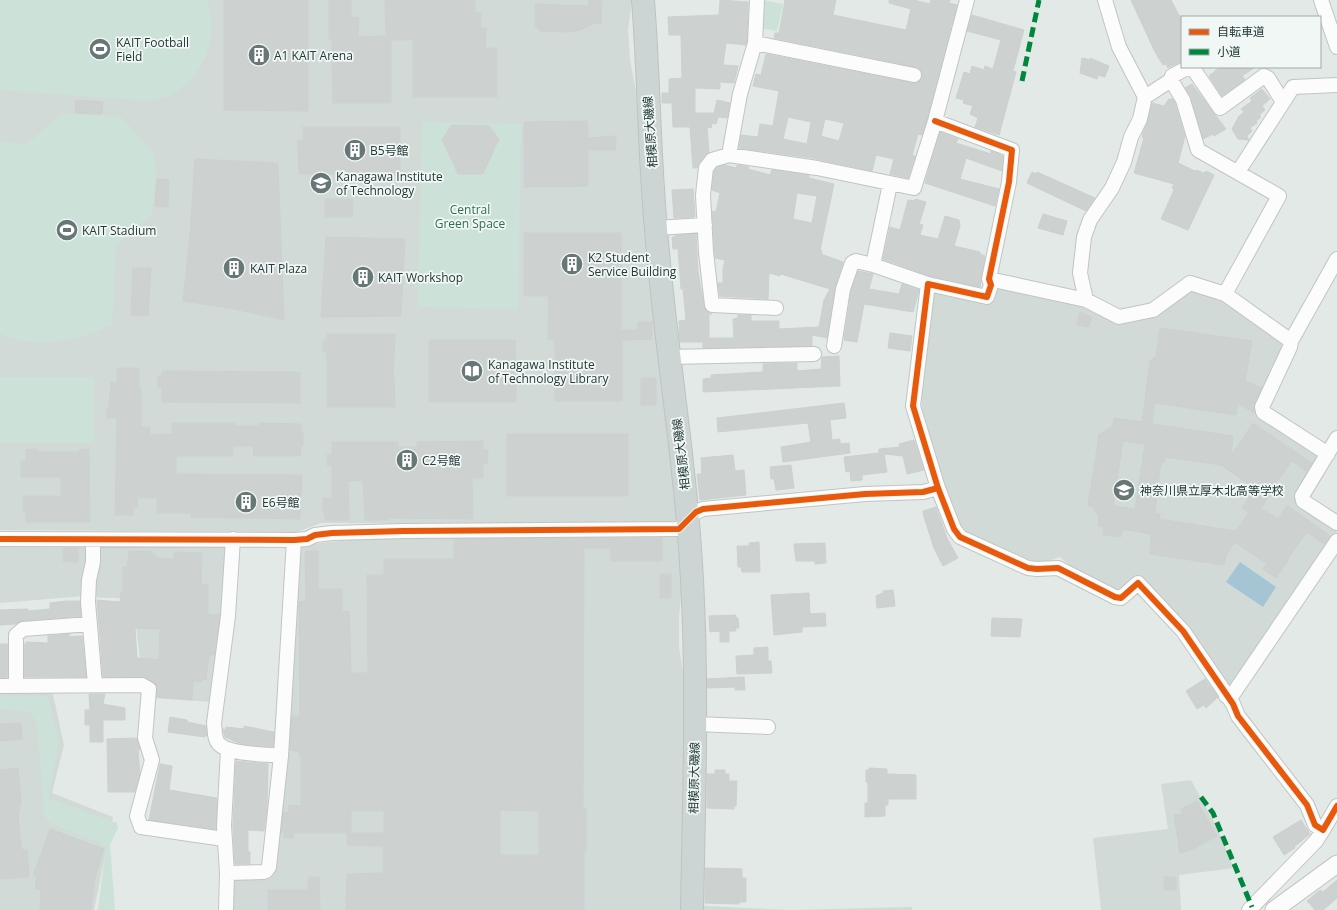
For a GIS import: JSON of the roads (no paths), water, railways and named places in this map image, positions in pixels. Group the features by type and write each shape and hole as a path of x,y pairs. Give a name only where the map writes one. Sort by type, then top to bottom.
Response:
{"main road":[{"name":"相模原大磯線","path":"643,0 656,228 688,521 694,632 695,724 692,910"}],"street":[{"path":"729,155 740,94 755,43 757,0"},
{"path":"776,308 712,305 706,252 703,195 706,168 712,160 729,155 817,168 914,188 935,121 967,0"},
{"path":"1086,300 1080,273 1084,237 1090,220 1112,188 1124,162 1131,136 1140,119 1145,97 1119,47 1104,0"},
{"path":"1322,0 1337,47"},
{"path":"755,43 914,75"},
{"path":"1145,97 1171,80 1172,76 1188,68"},
{"path":"1191,68 1222,113 1262,72 1268,78 1284,102"},
{"path":"1171,80 1183,100 1198,150 1279,196 1225,294"},
{"path":"1238,172 1293,87 1337,83"},
{"path":"834,346 843,289 852,263 856,261 873,265 928,284 987,297 991,285 989,279 1009,182 1012,150 935,121"},
{"path":"873,265 890,184"},
{"path":"656,228 705,225"},
{"path":"1328,454 1262,412 1262,407 1290,347 1291,341 1337,259"},
{"path":"989,279 1086,300 1119,317 1153,310 1190,283 1225,294 1291,341"},
{"path":"928,284 913,406 938,488 954,529 960,537 1028,568 1037,570 1058,568 1121,598 1138,583 1183,631 1226,696 1233,704 1238,716 1307,805 1315,825 1323,830"},
{"path":"669,357 814,354"},
{"path":"1337,438 1302,496 1303,501 1337,523"},
{"path":"0,539 294,540 332,533 396,531 679,529 696,512 703,509 866,494 924,492 938,488"},
{"path":"233,539 228,616 214,723 216,738 219,744 228,750 282,756"},
{"path":"93,540 93,562 89,580 88,602 96,685"},
{"path":"227,873 263,872 269,867 282,756 294,540"},
{"path":"1226,696 1233,694 1337,541"},
{"path":"16,686 16,635 23,629 90,624"},
{"path":"0,686 142,685 150,689 145,738 152,760 137,816 141,826 224,839"},
{"path":"695,724 768,727"},
{"path":"226,910 227,873 224,839 228,750"},
{"path":"1249,910 1316,841 1337,806"},
{"path":"1274,910 1287,904 1337,864"}],"water":[{"path":"1240,562 1276,587 1263,607 1226,582"}],"place":[{"name":"KAIT Football Field","path":"100,49"},
{"name":"A1 KAIT Arena","path":"259,55"},
{"name":"B5号館","path":"355,150"},
{"name":"Kanagawa Institute of Technology","path":"321,183"},
{"name":"KAIT Stadium","path":"67,230"},
{"name":"K2 Student Service Building","path":"572,264"},
{"name":"KAIT Plaza","path":"234,268"},
{"name":"KAIT Workshop","path":"363,277"},
{"name":"Kanagawa Institute of Technology Library","path":"472,371"},
{"name":"C2号館","path":"407,460"},
{"name":"神奈川県立厚木北高等学校","path":"1124,490"},
{"name":"E6号館","path":"246,502"}],"park label":[{"name":"Central Green Space","path":"470,216"}]}
